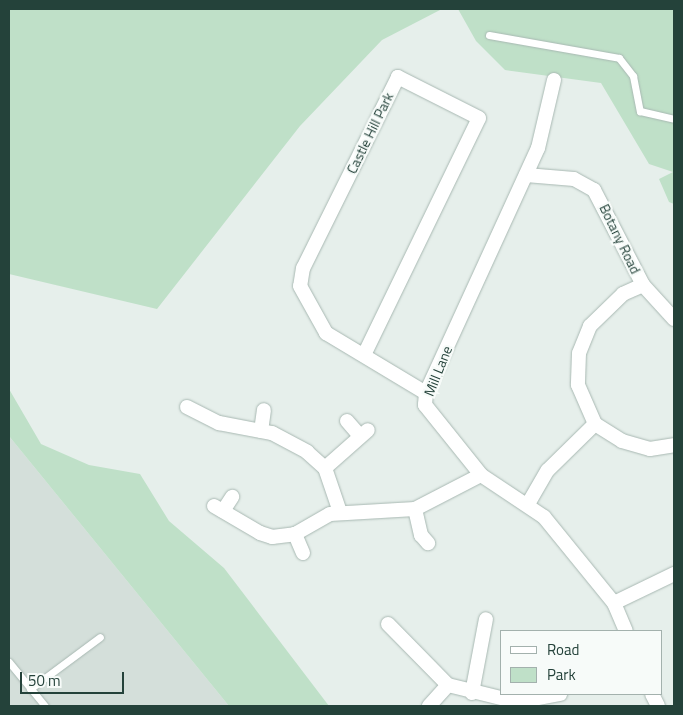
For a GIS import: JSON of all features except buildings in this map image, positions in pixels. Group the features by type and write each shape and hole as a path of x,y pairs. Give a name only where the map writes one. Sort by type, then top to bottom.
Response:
{"street":[{"name":"Castle Hill Park","path":"364,355 479,118 398,77 303,268 300,286 326,333 426,393"},
{"name":"Mill Lane","path":"554,80 538,148 426,393 432,419 480,475 502,493 528,504 544,517 614,603 626,630"},
{"name":"Botany Road","path":"526,175 574,179 594,190 625,244 643,286 674,318"},
{"path":"643,286 624,294 590,326 579,353 578,385 595,424 622,441 650,449 674,445"},
{"path":"187,407 219,423 261,431 290,442 325,468 340,512"},
{"path":"261,431 264,410"},
{"path":"325,468 364,433 347,421"},
{"path":"528,504 548,470 595,424"},
{"path":"232,497 219,508 260,533 272,537 296,534 340,512 414,509 480,475"},
{"path":"414,509 421,535 428,543"},
{"path":"296,534 303,553"},
{"path":"614,603 674,574"},
{"path":"472,693 486,619"},
{"path":"388,624 448,685 472,693 534,704 557,695"},
{"path":"429,706 448,685"}],"lane":[{"path":"489,35 619,58 633,76 640,111 674,120"},
{"path":"30,689 100,637"},
{"path":"9,662 45,706"}],"shaded area":[{"path":"9,436 229,706 9,706"}],"green space":[{"path":"9,9 440,10 382,40 300,126 157,309 9,274"},
{"path":"458,9 674,9 674,204 669,202 659,179 673,172 649,164 601,83 505,70 476,41"},
{"path":"9,389 41,444 89,465 140,474 169,521 224,568 329,706 229,706 9,436"}]}
